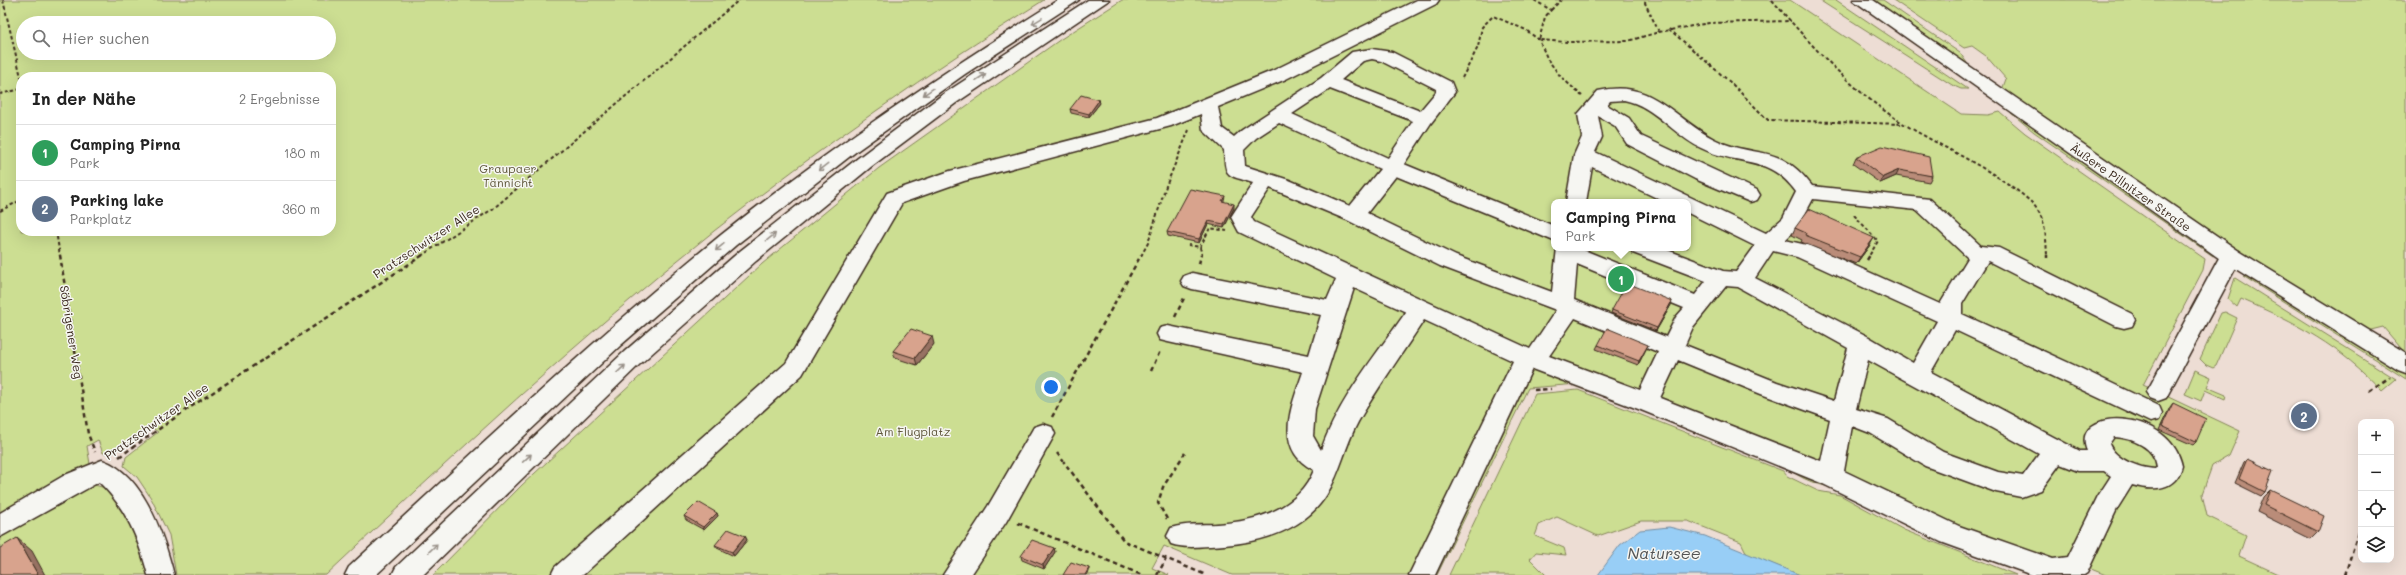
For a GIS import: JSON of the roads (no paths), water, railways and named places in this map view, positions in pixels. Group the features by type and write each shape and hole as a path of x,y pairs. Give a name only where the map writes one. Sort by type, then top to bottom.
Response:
{"main road":[{"path":"358,575 613,338 729,240 851,146 959,70 1070,0"},
{"path":"405,575 627,363 748,256 949,98 1100,0"},
{"path":"564,575 794,369 894,198 957,176 1164,122 1201,109 1279,75 1430,0"},
{"name":"Äußere Pillnitzer Straße","path":"1862,0 2231,256 2400,370"},
{"path":"1234,148 1250,134 1328,82 1358,56 1372,54 1392,59 1444,86 1446,92 1424,119 1392,167 1354,215"},
{"path":"1328,82 1424,119"},
{"path":"1577,199 1584,155 1592,137 1588,114 1605,96 1623,94 1638,96 1657,105 1680,126 1708,144 1725,150 1764,159 1784,167 1806,192 1842,197 1908,201 1923,204 1980,257"},
{"path":"1595,106 1622,122 1634,140 1702,174 1750,195"},
{"path":"1201,109 1213,130 1234,148 1235,170 1265,180 1354,215 1448,261 1567,306 1672,350 1769,388 1879,426 1934,459 1996,482 2021,487 2032,483 2055,451"},
{"path":"1279,116 1551,240"},
{"path":"1584,155 1676,199"},
{"path":"1265,180 1241,217 1246,227 1348,276 1530,358 1646,402 1830,476 1950,534 2053,570 2069,570 2078,565 2107,503 2117,468 2078,461 2055,451 1861,343 1732,279 1650,251"},
{"path":"1646,402 1684,323 1699,305 1732,279 1791,222 1806,192"},
{"path":"1691,206 1768,243 1804,251 2070,373 2150,413"},
{"path":"1422,575 1530,358 1558,323 1567,306 1563,251"},
{"path":"1577,251 1699,305"},
{"path":"1918,375 1950,318 1952,304 1982,254 1991,254 2124,320"},
{"path":"2158,392 2231,256"},
{"path":"1329,466 1320,463 1304,449 1299,434 1299,421 1334,310 1348,276"},
{"path":"1192,281 1334,310"},
{"path":"1180,536 1248,532 1280,522 1304,506 1317,488 1329,466 1340,433 1357,403 1420,309"},
{"path":"1168,334 1317,366"},
{"path":"1830,476 1843,413 1861,343"},
{"path":"956,575 997,514 1042,434"},
{"path":"0,526 74,482 102,470 121,486 135,503 153,542 161,575"}],"water":[{"name":"Natursee","path":"1669,527 1705,536 1800,575 1598,575 1620,545 1640,530"}],"place":[{"name":"Camping Pirna","path":"1621,279"},
{"name":"Parking lake","path":"2304,416"}],"park label":[{"name":"Graupaer Tännicht","path":"508,175"},
{"name":"Am Flugplatz","path":"913,431"}]}
